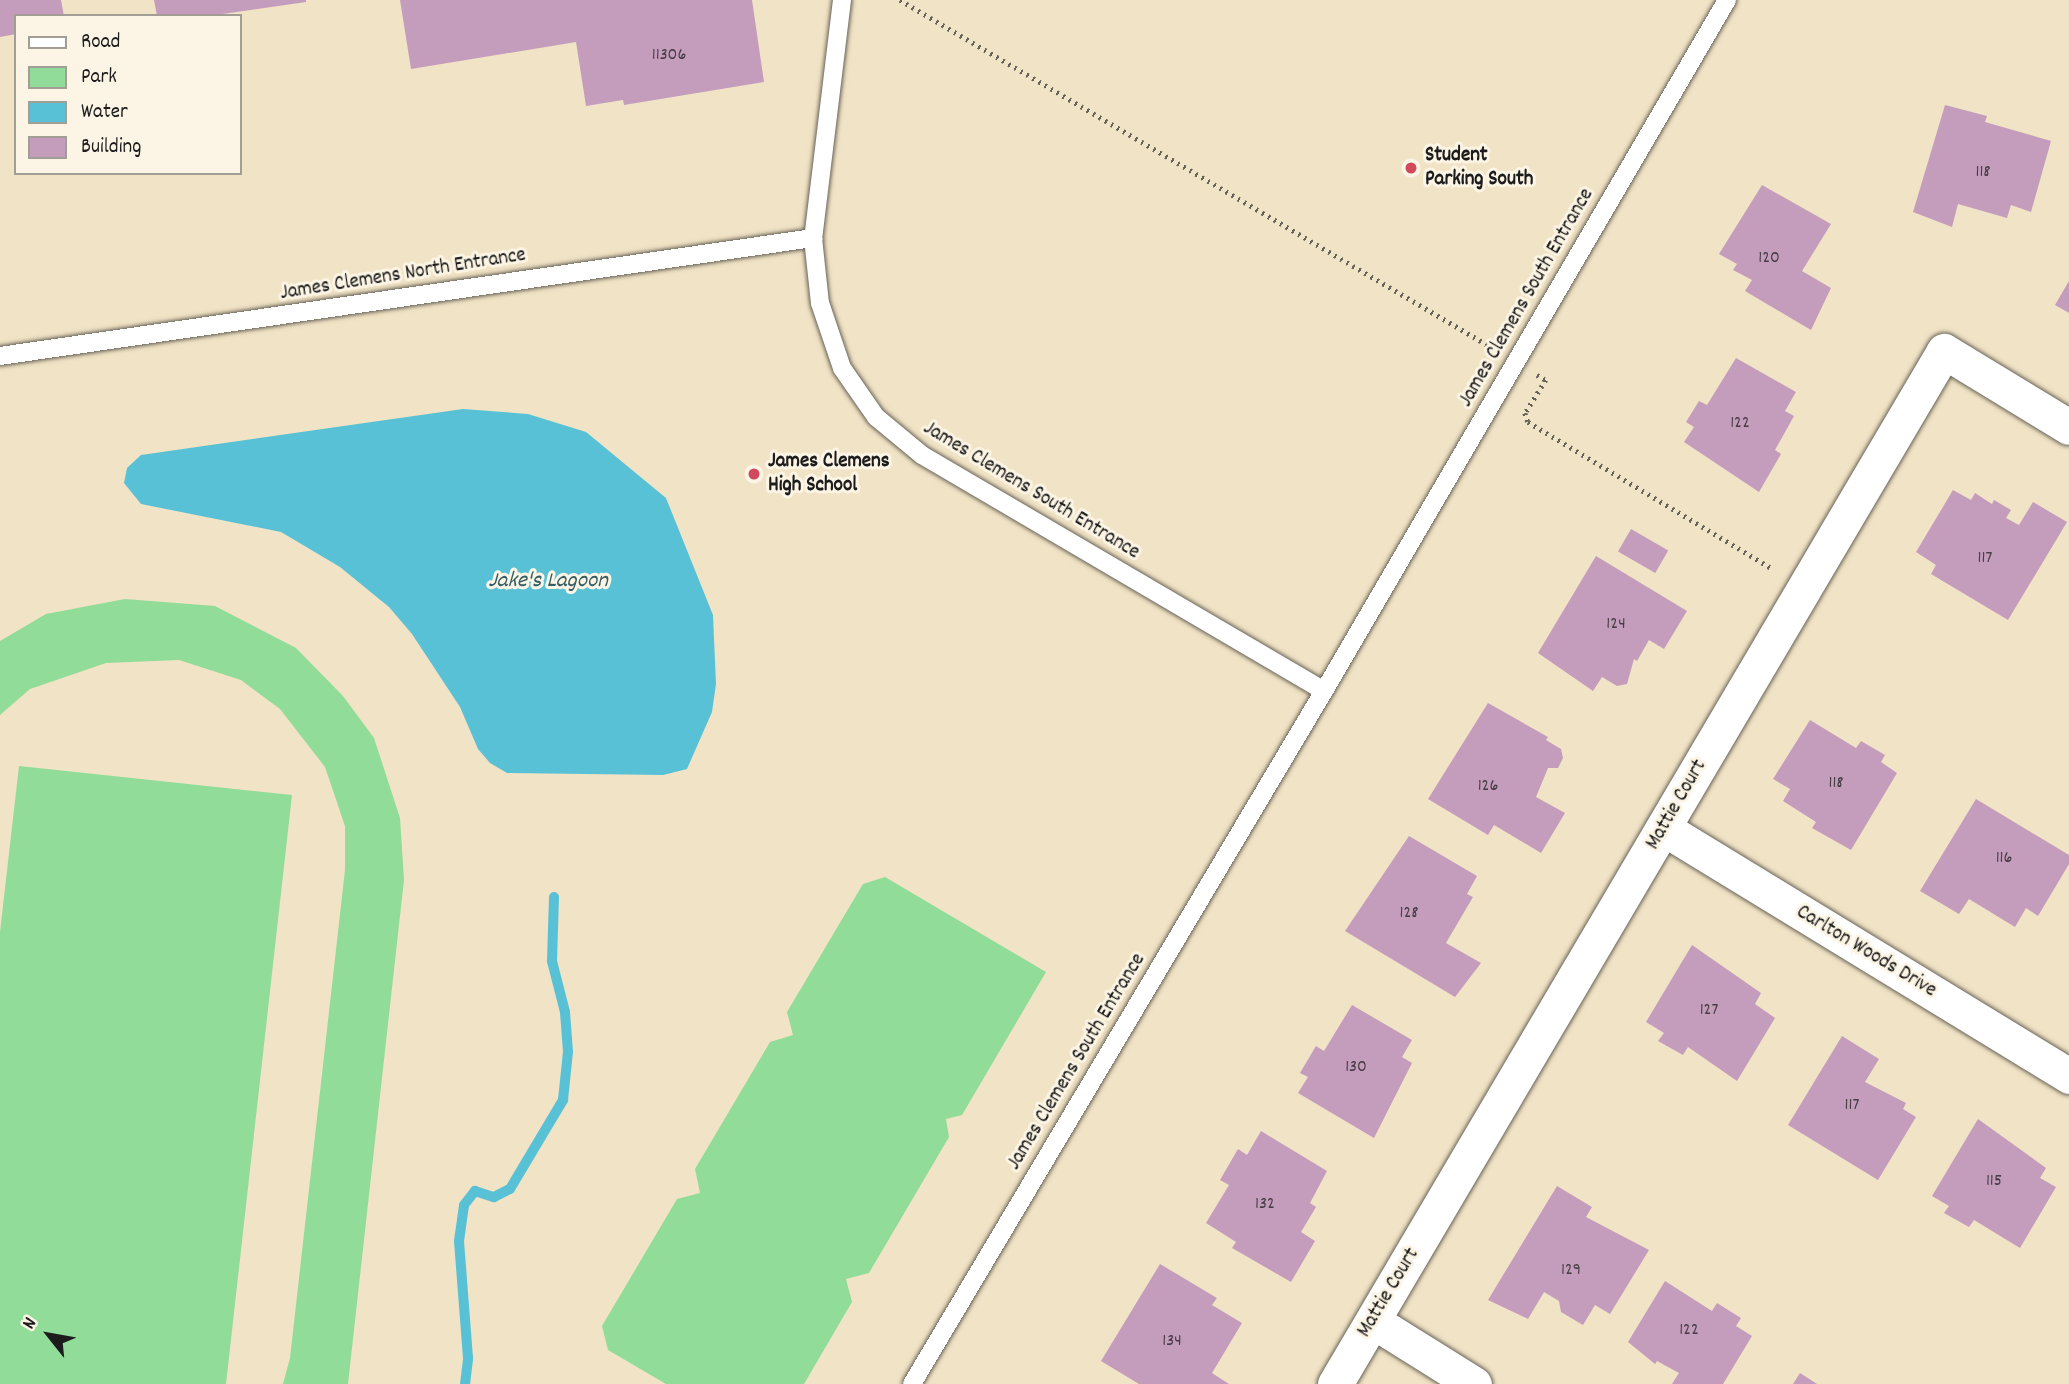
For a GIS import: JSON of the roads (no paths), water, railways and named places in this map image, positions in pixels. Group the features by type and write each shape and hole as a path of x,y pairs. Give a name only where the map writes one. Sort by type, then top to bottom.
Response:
{"street":[{"name":"Mattie Court","path":"1335,1384 1944,351 2069,427"},
{"name":"Carlton Woods Drive","path":"1663,828 2069,1076"},
{"path":"1373,1321 1474,1384"}],"lane":[{"name":"James Clemens South Entrance","path":"842,0 813,238 820,303 842,368 876,417 922,455 1324,691"},
{"name":"James Clemens South Entrance","path":"912,1384 1324,691 1727,0"},
{"name":"James Clemens North Entrance","path":"0,356 813,238"}],"water":[{"name":"Jake's Lagoon","path":"463,409 528,414 586,432 666,498 713,615 716,684 712,712 687,769 663,775 507,773 490,763 478,749 460,707 412,634 389,607 340,567 281,532 141,504 124,483 127,468 141,455"}],"waterway":[{"path":"465,1384 468,1358 459,1241 464,1205 475,1191 494,1197 510,1189 563,1100 568,1052 565,1012 552,961 554,897"}],"place":[{"name":"Student Parking South","path":"1411,168"},
{"name":"James Clemens High School","path":"754,474"}]}
